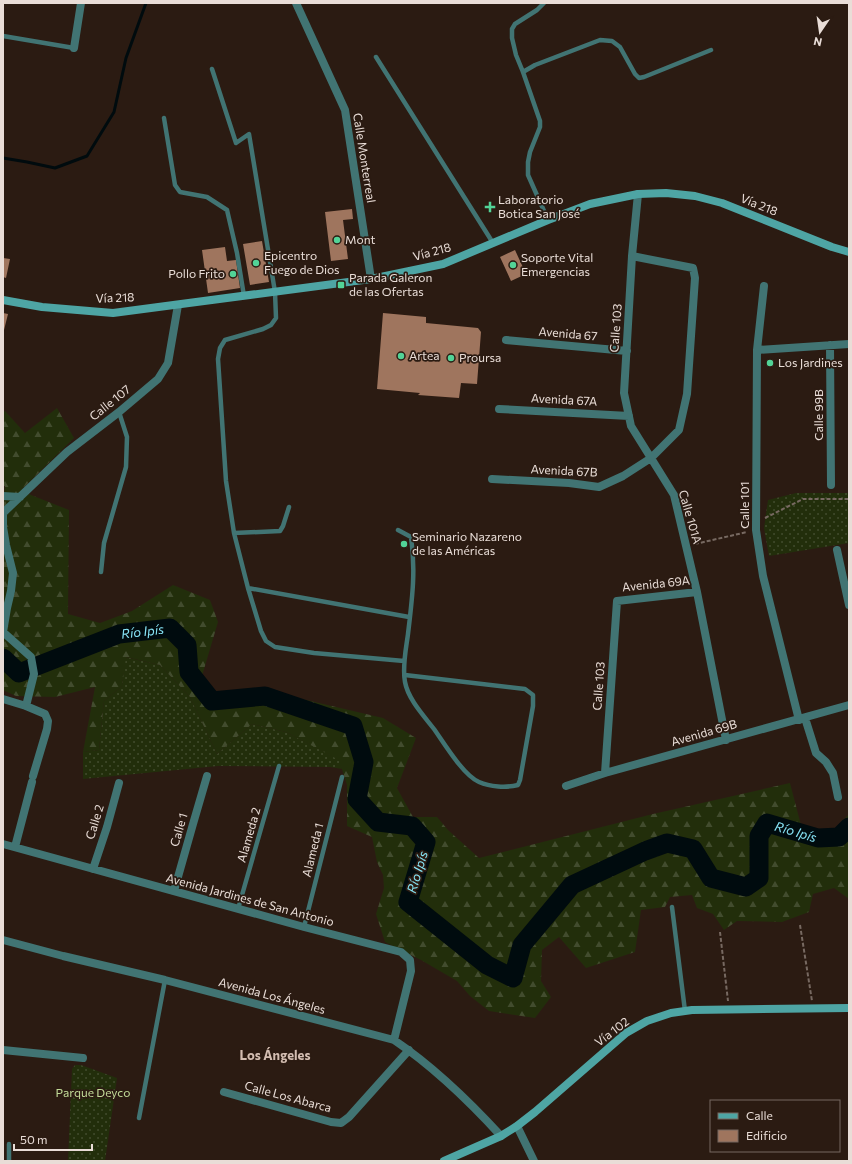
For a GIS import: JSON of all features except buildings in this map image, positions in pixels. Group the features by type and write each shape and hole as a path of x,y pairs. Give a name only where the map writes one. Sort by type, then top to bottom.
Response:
{"main road":[{"name":"Vía 218","path":"3,300 42,307 113,313 371,279 444,264 590,204 638,194 666,193 695,196 722,203 832,247 849,252"},
{"name":"Vía 102","path":"444,1161 501,1136 517,1126 626,1033 647,1021 672,1013 692,1010 849,1009"}],"street":[{"path":"74,48 81,3"},
{"name":"Calle Monterreal","path":"296,3 345,110 371,279"},
{"name":"Calle 103","path":"638,194 632,256 624,393 631,426 651,458"},
{"path":"632,256 693,268 695,278 687,394 679,430 651,458"},
{"name":"Calle 101","path":"764,286 757,350 756,526 763,576 802,719 816,753 826,762 833,773 838,797"},
{"name":"Calle 107","path":"26,706 34,674 31,657 3,632 13,573 3,527 4,514 67,452 119,412 158,379 168,363 178,305"},
{"name":"Avenida 67","path":"506,340 627,351"},
{"path":"757,350 849,344"},
{"name":"Calle 99B","path":"830,345 831,485"},
{"name":"Avenida 67A","path":"499,409 629,416"},
{"name":"Avenida 67B","path":"492,479 568,483 599,487 623,476 651,458"},
{"name":"Calle 101A","path":"651,458 674,495 697,592 726,740"},
{"path":"3,496 20,497"},
{"path":"837,550 849,606"},
{"name":"Avenida 69A","path":"617,600 697,592"},
{"name":"Calle 103","path":"605,773 617,600"},
{"path":"3,699 45,714 48,721 15,847"},
{"name":"Avenida 69B","path":"566,786 605,773 849,705"},
{"name":"Calle 1","path":"174,891 208,776"},
{"name":"Calle 2","path":"93,869 107,827 119,783"},
{"name":"Avenida Jardines de San Antonio","path":"3,844 304,927 402,952 410,960 411,971 394,1040"},
{"name":"Avenida Los Ángeles","path":"3,940 165,980 394,1040 409,1050 477,1109 501,1136"},
{"path":"3,1050 83,1058"},
{"name":"Calle Los Abarca","path":"224,1092 331,1122 341,1123 349,1117 409,1050"},
{"path":"517,1126 534,1161"}],"lane":[{"path":"544,3 537,10 515,24 512,29 512,38 516,55 540,121 540,127 530,152 528,175 548,220"},
{"path":"3,36 74,48"},
{"path":"523,72 535,65 600,40 612,41 620,47 635,74 639,78 711,50"},
{"path":"376,57 493,244"},
{"path":"212,69 236,143 249,134 276,292 276,318 271,325 263,329 226,340 220,348 218,359 226,481 234,534 261,631 266,641 275,648 404,662"},
{"path":"164,118 175,185 180,192 207,197 226,210 237,253 244,296"},
{"path":"101,572 104,543 126,468 127,437 119,412"},
{"path":"234,534 280,531 289,507"},
{"path":"398,530 411,536 414,553 414,585 404,662 404,675 408,691 416,706 452,756 470,776 478,782 494,786 512,787 518,785 533,706 533,695 525,689 404,675"},
{"path":"248,588 410,617"},
{"name":"Alameda 2","path":"238,909 279,766"},
{"name":"Alameda 1","path":"304,927 342,777"},
{"path":"672,907 685,1011"},
{"path":"139,1118 165,980"},
{"path":"9,1144 9,1161"}],"path":[{"path":"686,546 756,526 783,508 803,499 849,499"},
{"path":"800,925 813,1009"},
{"path":"720,932 729,1010"}],"green space":[{"path":"57,408 74,438 22,489 31,495 69,510 68,614 100,623 132,611 173,585 210,600 218,622 202,676 212,695 272,692 383,718 416,738 397,788 413,817 437,817 448,830 479,858 653,814 790,783 802,829 834,830 849,814 849,899 834,888 813,894 809,912 782,922 737,921 724,930 713,914 697,908 692,895 670,897 665,907 641,910 635,952 586,968 559,937 542,950 541,981 551,997 535,1018 489,1011 470,996 457,981 421,960 385,942 376,914 384,888 383,875 377,862 372,837 347,826 347,785 339,760 286,732 252,724 217,754 190,697 160,665 126,657 122,686 104,701 99,750 83,752 95,687 55,697 16,696 3,690 3,503 5,486 3,486 3,412 5,411 25,433"},
{"path":"796,493 849,493 849,543 769,556 764,528 768,500"},
{"path":"125,657 160,665 190,697 217,754 252,724 286,732 340,760 342,769 330,767 218,766 83,779 83,752 99,750 104,701 122,686"},
{"name":"Parque Deyco","path":"75,1065 81,1065 117,1078 105,1161 68,1161 72,1069"}],"waterway":[{"path":"3,158 55,168 87,156 114,112 126,58 146,3"},
{"name":"Río Ipís","path":"3,658 19,673 119,634 170,628 187,645 189,672 212,701 265,696 353,726 364,762 357,799 378,822 412,826 426,842 408,902 487,965 513,978 522,945 572,885 645,851 667,843 693,849 711,878 746,887 759,878 759,836 767,823 818,838 839,837 849,827"}],"place":[{"name":"Laboratorio Botica San José","path":"490,207"},
{"name":"Mont","path":"337,240"},
{"name":"Epicentro Fuego de Dios","path":"256,263"},
{"name":"Soporte Vital Emergencias","path":"513,265"},
{"name":"Pollo Frito","path":"233,274"},
{"name":"Parada Galeron de las Ofertas","path":"341,285"},
{"name":"Artea","path":"401,356"},
{"name":"Proursa","path":"451,358"},
{"name":"Los Jardines","path":"770,363"},
{"name":"Seminario Nazareno de las Américas","path":"404,544"}],"district":[{"name":"Los Ángeles","path":"275,1055"}]}
